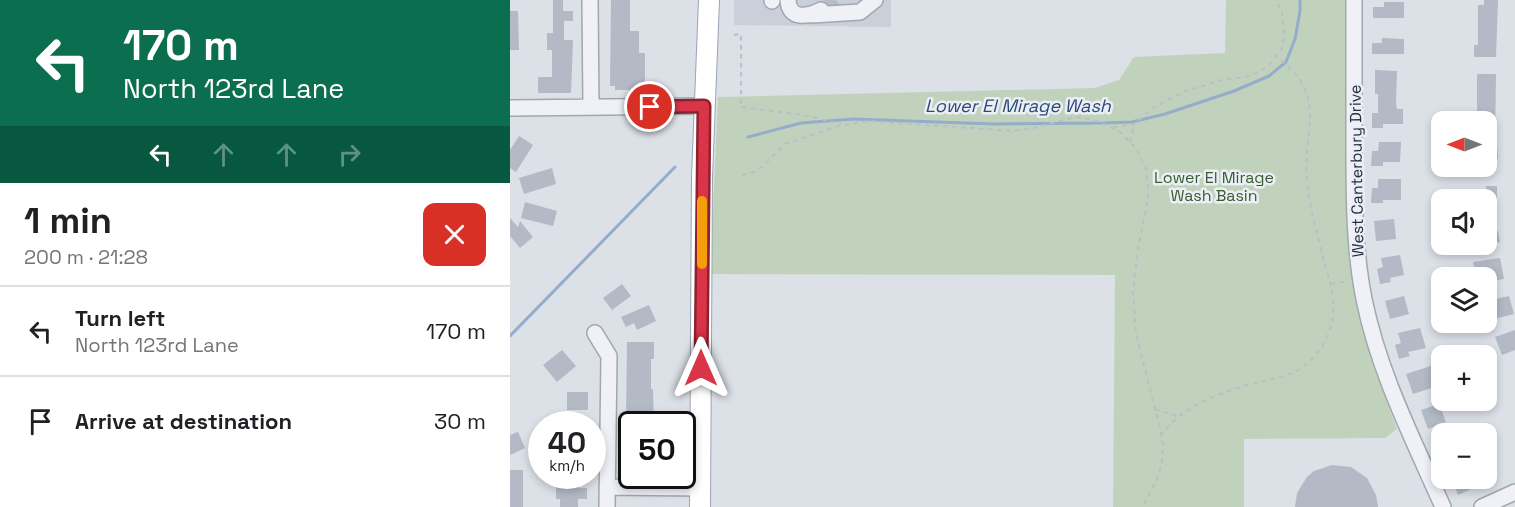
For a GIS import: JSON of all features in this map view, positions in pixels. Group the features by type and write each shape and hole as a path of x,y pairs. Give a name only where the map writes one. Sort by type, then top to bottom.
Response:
{"main road":[{"path":"701,497 702,166 709,0"}],"street":[{"path":"590,0 591,107"},
{"path":"788,0 792,13 796,16 860,12 875,0"},
{"name":"West Canterbury Drive","path":"1354,0 1354,194 1360,280 1388,386 1443,507"},
{"path":"812,15 828,6"},
{"path":"510,108 704,106"},
{"path":"595,333 609,356 607,507"},
{"path":"607,487 701,497"},
{"path":"1482,507 1515,492"}],"path":[{"path":"1111,128 1134,124 1153,108 1183,92 1222,80 1258,73 1277,57 1282,48 1284,24 1282,10 1275,0"},
{"path":"734,35 741,34 741,107 804,115 844,125"},
{"path":"1161,436 1178,416 1222,393 1297,370 1317,354 1331,326 1333,299 1311,209 1307,181 1311,113 1308,97 1293,71 1277,57"},
{"path":"742,175 754,172 763,166 785,144 844,125 868,122 1013,130 1034,128 1075,117 1092,119 1119,131 1135,147 1146,169 1149,192 1137,255 1133,292 1136,334 1161,436 1162,463 1142,507"},
{"path":"1130,142 1134,124"},
{"path":"1330,284 1360,280"},
{"path":"1155,409 1178,416"}],"shaded area":[{"path":"734,0 891,0 891,27 734,25"}],"green space":[{"name":"Lower El Mirage Wash Basin","path":"1226,0 1346,0 1346,214 1350,262 1370,356 1397,429 1385,438 1244,439 1244,507 1113,507 1115,275 710,274 718,97 1095,88 1119,80 1134,57 1225,53"}],"building":[{"path":"553,0 563,0 563,11 573,11 573,21 564,21 564,40 573,40 571,93 538,93 538,77 552,77 552,50 547,50 547,33 553,33"},
{"path":"611,0 630,0 630,31 639,31 639,53 645,53 645,90 615,90 615,86 610,86"},
{"path":"1484,0 1498,0 1496,57 1474,57 1474,45 1478,45 1478,5 1484,5"},
{"path":"1384,2 1404,2 1404,18 1373,18 1373,7 1384,7"},
{"path":"510,11 518,11 519,50 510,50"},
{"path":"1382,38 1404,39 1404,54 1372,54 1372,43 1382,43"},
{"path":"1375,70 1397,71 1396,104 1397,109 1403,109 1403,124 1383,124 1383,128 1372,128 1372,113 1378,113"},
{"path":"1477,74 1496,74 1495,111 1477,111"},
{"path":"519,136 533,145 516,172 510,168 510,150"},
{"path":"1379,142 1401,142 1400,162 1383,162 1383,166 1371,166 1372,151 1378,151"},
{"path":"552,168 556,184 524,194 519,178"},
{"path":"1378,179 1401,179 1401,200 1371,203 1372,188 1378,188"},
{"path":"1486,186 1497,186 1497,189 1486,189"},
{"path":"525,202 557,211 553,226 521,218"},
{"path":"510,218 518,227 520,221 533,237 520,248 510,236"},
{"path":"1394,219 1396,239 1376,241 1374,221"},
{"path":"1497,231 1500,242 1497,242"},
{"path":"1400,255 1404,275 1390,278 1391,282 1380,284 1377,269 1383,267 1381,258"},
{"path":"1500,258 1504,279 1497,280 1497,267 1474,267 1473,262"},
{"path":"622,284 631,296 612,310 603,298"},
{"path":"1404,296 1409,314 1390,319 1385,301"},
{"path":"1509,296 1514,314 1497,318 1497,299"},
{"path":"649,305 656,321 637,330 634,323 626,327 621,317"},
{"path":"1420,328 1426,348 1408,352 1410,356 1399,359 1395,345 1401,343 1398,333"},
{"path":"1515,330 1515,350 1502,355 1495,337"},
{"path":"627,342 654,342 654,359 651,359 654,411 626,411"},
{"path":"562,350 576,366 557,382 543,365"},
{"path":"1431,366 1431,388 1413,394 1406,374"},
{"path":"567,392 588,392 588,410 567,410"},
{"path":"1431,407 1431,411 1442,411 1446,422 1431,423 1431,428 1428,429 1421,410"},
{"path":"518,432 525,448 510,455 510,435"},
{"path":"1332,465 1351,467 1367,478 1376,495 1378,507 1295,507 1297,493 1307,477 1314,471"},
{"path":"510,470 523,470 523,507 510,507"},
{"path":"556,489 587,489 587,499 578,499 578,507 560,507 560,499 556,499"},
{"path":"1456,489 1471,489 1458,495"}],"waterway":[{"name":"Lower El Mirage Wash","path":"748,137 801,123 854,119 993,124 1104,123 1132,122 1165,114 1234,91 1269,76 1286,62 1295,39 1300,0"},
{"name":"Lower El Mirage Wash","path":"510,336 675,167"}],"tunnel":[{"path":"828,6 836,0"}],"slow traffic":[{"path":"702,201 702,264"}],"route":[{"path":"650,107 704,106 701,368"}]}
